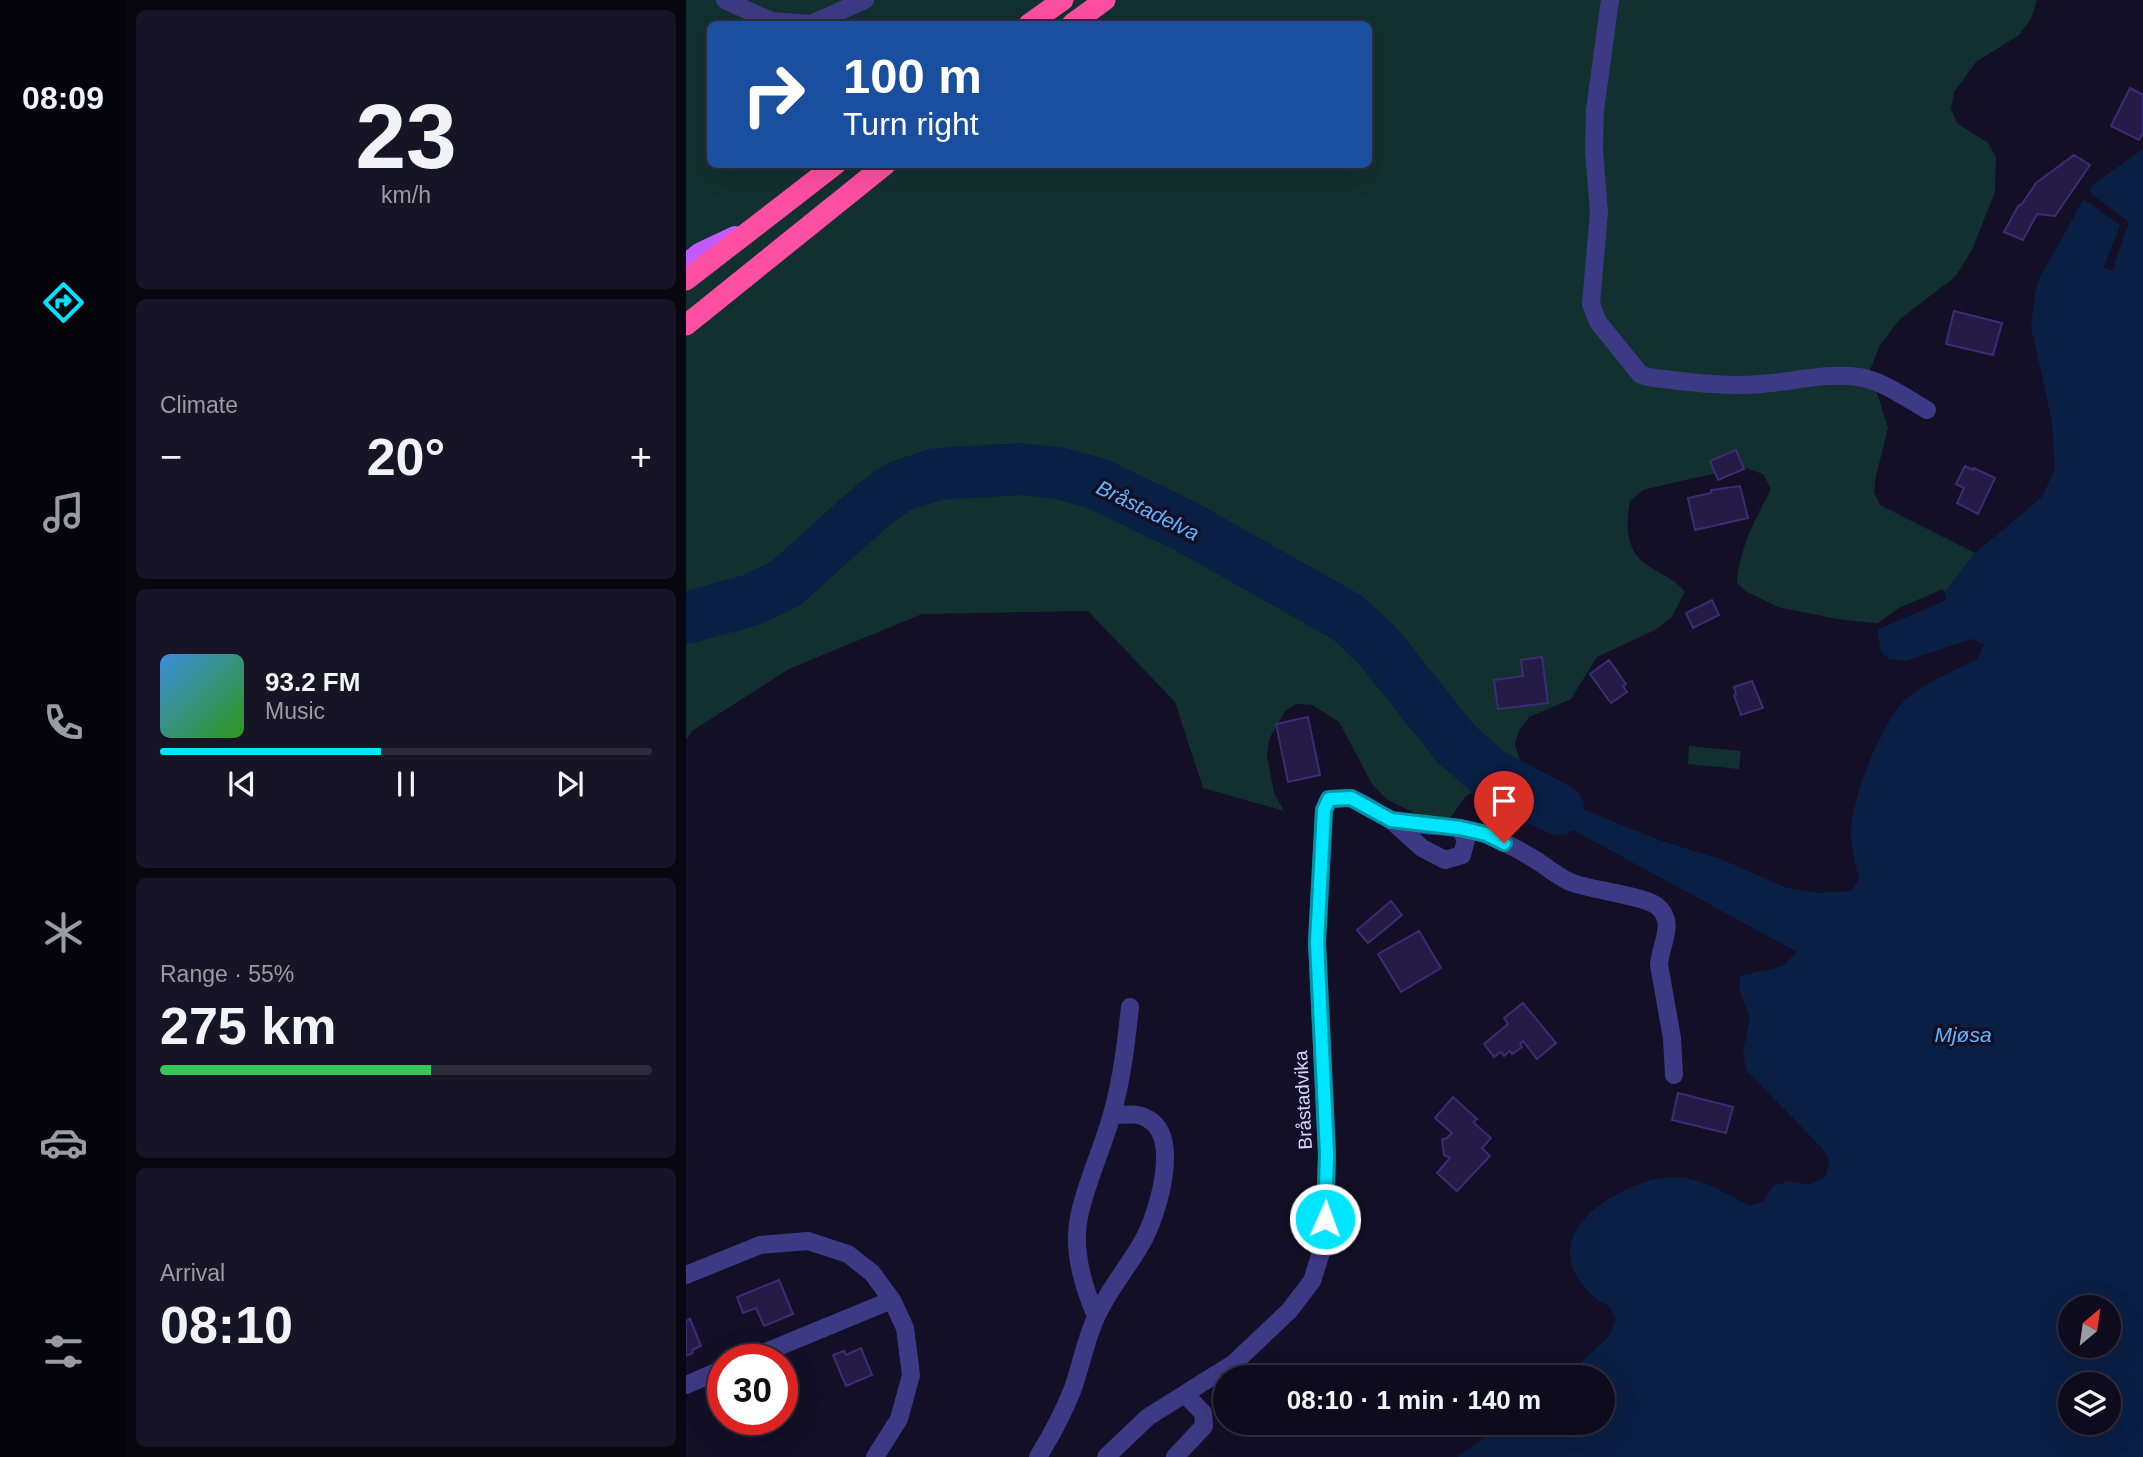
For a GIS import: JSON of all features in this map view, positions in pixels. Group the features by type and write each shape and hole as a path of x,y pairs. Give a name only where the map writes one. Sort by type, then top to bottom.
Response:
{"highway":[{"path":"1033,21 1063,0"},
{"path":"1076,21 1105,0"},
{"path":"686,280 831,168"},
{"path":"686,325 882,168"}],"main road":[{"path":"686,262 699,252 754,226"}],"street":[{"path":"725,0 771,21"},
{"path":"818,21 865,0"},
{"path":"1610,0 1595,110 1594,150 1599,212 1591,304 1598,322 1640,374 1648,377 1707,384 1760,384 1857,377 1877,382 1927,410"},
{"name":"Bråstadvika","path":"1106,1457 1148,1417 1234,1363 1289,1311 1312,1281 1325,1240 1327,1154 1317,942 1324,810 1329,799 1351,798 1391,820"},
{"path":"1391,820 1460,828 1486,834 1523,852 1567,881 1649,901 1658,906 1667,926 1659,965 1672,1038 1674,1075"},
{"path":"1391,820 1422,848 1445,860 1462,855 1466,840 1460,828"},
{"path":"1096,1316 1087,1297 1076,1239 1079,1216 1112,1115 1122,1073 1129,1007"},
{"path":"1038,1457 1072,1391 1096,1316 1154,1219 1165,1160 1164,1139 1160,1129 1151,1120 1140,1115 1112,1115"},
{"path":"686,1275 760,1245 808,1241 848,1254 872,1273 892,1300 905,1328 911,1375 899,1419 875,1457"},
{"path":"785,1344 892,1300"},
{"path":"686,1385 707,1376"},
{"path":"1175,1457 1203,1426 1203,1413 1185,1394"}],"green space":[{"path":"686,0 2037,0 2031,19 2019,35 1976,62 1954,92 1951,109 1957,123 1988,143 1996,157 1995,192 1972,250 1955,277 1900,319 1880,345 1870,370 1888,428 1874,492 1880,505 1975,553 1944,593 1882,624 1837,619 1778,607 1747,592 1737,583 1744,546 1771,489 1763,474 1745,468 1643,490 1630,501 1630,543 1644,563 1671,579 1685,592 1671,618 1655,630 1597,657 1571,699 1529,717 1519,731 1515,744 1520,760 1558,799 1558,809 1551,818 1506,795 1476,790 1465,797 1449,820 1433,822 1386,799 1372,784 1339,722 1312,705 1297,704 1285,711 1269,739 1267,756 1274,793 1284,811 1203,788 1175,702 1088,611 922,614 789,669 692,731 686,740"},
{"path":"1689,746 1741,751 1739,769 1688,764"}],"water":[{"name":"Mjøsa","path":"2143,149 2143,1457 1457,1457 1489,1435 1615,1435 1615,1365 1579,1365 1609,1336 1616,1319 1609,1307 1584,1287 1573,1269 1570,1257 1572,1241 1579,1226 1606,1200 1642,1183 1675,1177 1704,1183 1749,1206 1763,1202 1773,1186 1790,1181 1809,1185 1825,1177 1830,1162 1822,1148 1746,1070 1743,1051 1750,1018 1739,990 1740,976 1783,966 1797,952 1551,818 1557,809 1558,799 1659,840 1723,860 1785,887 1817,893 1851,891 1859,880 1851,837 1855,805 1868,766 1885,729 1903,702 1939,678 1978,659 1984,644 1971,639 1905,661 1889,659 1876,648 1876,633 1882,624 1944,593 1975,553 2042,497 2055,469 2052,422 2031,327 2035,292 2040,277 2091,186"}],"pier":[{"path":"2095,180 2089,190 2129,222 2112,271 2104,267 2120,225 2081,197 2088,184"},
{"path":"1943,589 1946,600 1877,630 1882,657 1874,650 1873,632 1879,622 1899,608"}],"building":[{"path":"2130,88 2143,95 2143,133 2139,140 2111,126"},
{"path":"2074,155 2090,165 2055,216 2037,214 2023,240 2004,232 2018,206 2036,183"},
{"path":"1954,311 2002,323 1993,355 1946,344"},
{"path":"1736,450 1744,469 1718,480 1710,461"},
{"path":"1965,466 1995,478 1978,514 1957,503 1964,488 1956,484"},
{"path":"1740,486 1748,518 1695,530 1688,498 1711,493 1711,490"},
{"path":"1712,600 1719,615 1693,628 1686,613"},
{"path":"1542,657 1548,703 1498,709 1494,680 1523,676 1521,660"},
{"path":"1609,660 1626,684 1623,686 1627,692 1611,703 1590,674"},
{"path":"1752,681 1763,708 1741,715 1734,687"},
{"path":"1308,717 1320,775 1288,782 1276,724"},
{"path":"1391,901 1402,915 1368,943 1357,930"},
{"path":"1419,931 1441,968 1401,992 1378,954"},
{"path":"1523,1003 1556,1043 1537,1059 1523,1041 1520,1044 1522,1047 1512,1054 1510,1051 1504,1056 1501,1052 1494,1057 1484,1044 1508,1024 1504,1018"},
{"path":"1678,1093 1733,1107 1726,1133 1672,1120"},
{"path":"1453,1097 1477,1119 1473,1122 1491,1138 1482,1148 1490,1156 1457,1191 1437,1173 1450,1158 1444,1155 1442,1139 1452,1133 1435,1118"},
{"path":"779,1280 793,1314 764,1326 756,1308 743,1313 737,1297"},
{"path":"690,1319 701,1346 686,1356 686,1321"},
{"path":"861,1348 872,1375 846,1386 833,1355 844,1351 846,1355"}],"waterway":[{"name":"Bråstadelva","path":"686,618 751,600 785,584 873,505 898,487 937,474 1020,469 1058,473 1098,484 1187,527 1348,618 1378,646 1457,745 1492,775 1558,809"}],"route":[{"path":"1325,1219 1327,1154 1317,942 1324,810 1329,799 1351,798 1391,820 1460,828 1486,834 1504,843"}]}
